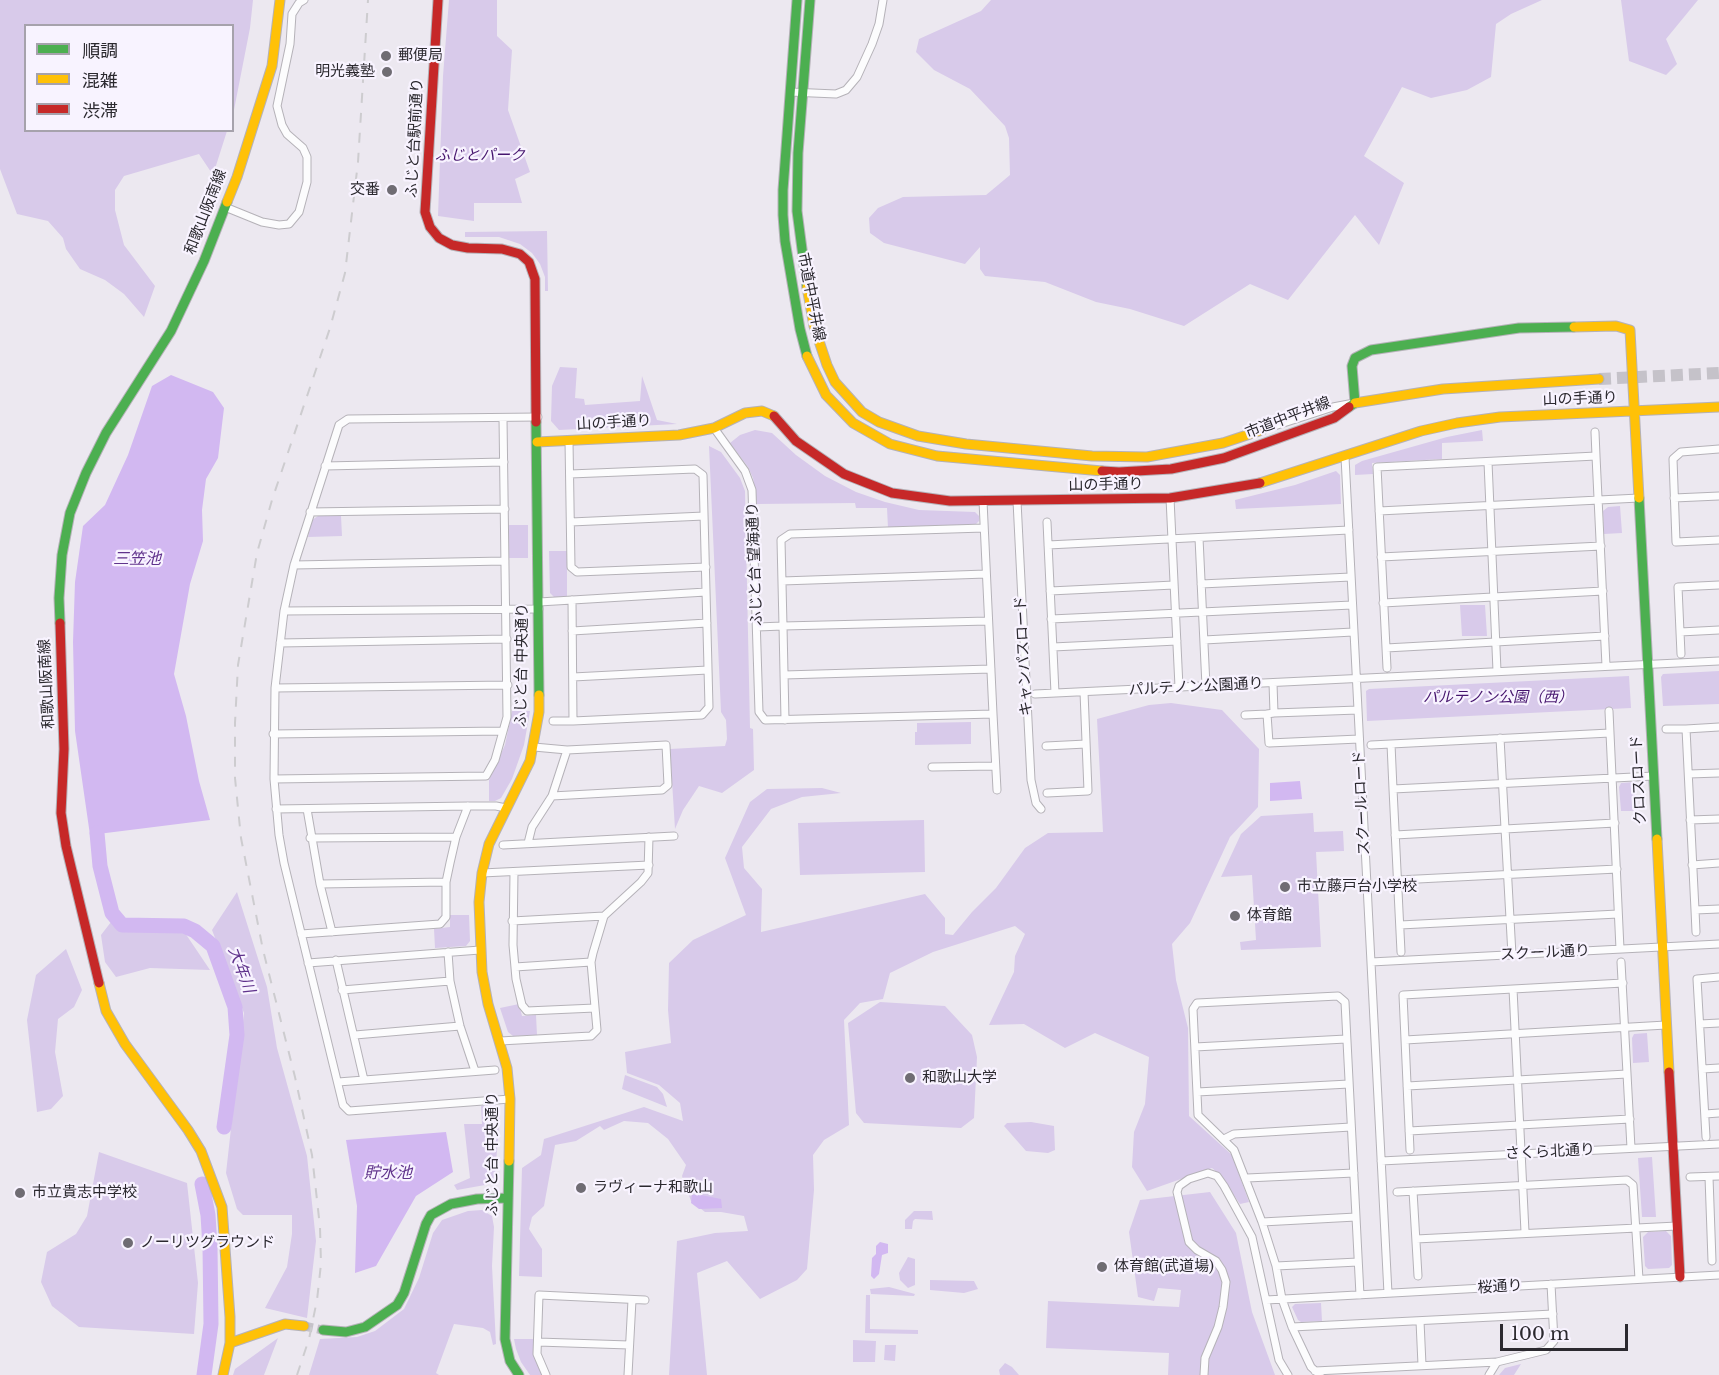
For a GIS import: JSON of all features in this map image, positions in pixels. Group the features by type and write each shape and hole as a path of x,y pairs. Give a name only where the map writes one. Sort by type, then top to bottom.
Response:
{"main road":[{"name":"和歌山阪南線","path":"224,1375 230,1343 226,1237 222,1207 201,1151 125,1044 106,1011 66,846 61,813 64,749 59,636 62,555 70,513 86,473 106,433 171,331 204,261 254,124 272,66 280,0"},
{"name":"ふじと台駅前通り","path":"438,0 425,212 430,226 439,237 452,245 502,249 520,254 529,262 535,279 538,417"},
{"name":"市道中平井線","path":"797,0 783,190 785,241 806,354 826,395 846,417 871,435 890,444 937,456 1088,470 1145,472 1197,465 1243,452 1334,418 1355,403"},
{"name":"市道中平井線","path":"810,0 798,153 797,211 803,267 814,326 827,365 848,399 862,412 897,430 918,436 966,444 1092,456 1146,457 1171,454 1224,443 1262,430"},
{"name":"クロスロード","path":"1355,403 1352,366 1354,358 1371,350 1519,328 1616,326 1627,328 1631,334 1680,1277"},
{"path":"1355,403 1443,389 1599,380"},
{"name":"山の手通り","path":"537,442 679,435 714,428 745,413 762,411 774,416 796,441 820,459 844,474 892,493 925,498 983,501 1170,498 1253,485 1420,431 1457,423 1500,417 1719,407"},
{"path":"537,442 538,417"},
{"name":"ふじと台 中央通り","path":"519,1375 510,1361 505,1339 510,1100 507,1068 488,1004 480,950 479,902 482,873 495,829 519,785 534,747 539,712 537,442"},
{"path":"324,1330 346,1332 365,1327 397,1305 404,1293 431,1215 451,1204 477,1199 508,1198"},
{"path":"230,1343 245,1340 285,1324 304,1326"}],"street":[{"path":"225,207 262,222 279,225 289,224 299,212 307,182 307,157 300,144 287,134 277,106 290,45 293,0"},
{"path":"292,14 299,3 304,0"},
{"path":"790,92 836,94 846,90 857,77 879,24 883,0"},
{"name":"市道中平井線","path":"1262,430 1333,407 1355,403"},
{"path":"510,1100 349,1111 344,1105 284,863 274,780 274,688 294,565 339,426 348,419 538,417"},
{"path":"274,780 486,776 495,760 507,717 503,418"},
{"name":"ふじと台 望海通り","path":"714,428 745,471 752,490 759,712 765,720 785,720"},
{"path":"1595,432 1606,666"},
{"path":"569,441 571,567 578,572 706,567"},
{"path":"1719,449 1681,452 1673,459 1676,542 1719,540"},
{"path":"1387,668 1377,467 1596,456"},
{"name":"スクールロード","path":"1345,457 1388,1293"},
{"path":"325,466 504,462"},
{"path":"1488,462 1497,671 1719,661"},
{"path":"553,721 702,715 710,707 703,476 695,469 570,474"},
{"path":"1674,498 1719,496"},
{"path":"1170,498 1179,687"},
{"path":"1379,512 1640,498"},
{"path":"983,501 997,790"},
{"name":"キャンパスロード","path":"1017,501 1031,780 1036,803 1041,809"},
{"path":"310,512 505,509"},
{"path":"571,522 704,516"},
{"path":"1047,522 1055,693"},
{"path":"984,528 790,534 781,540 785,720 993,714"},
{"path":"1048,545 1349,530"},
{"path":"1199,538 1206,686"},
{"path":"1381,557 1601,546"},
{"path":"294,565 505,561"},
{"path":"782,580 986,574"},
{"path":"1201,584 1351,577"},
{"path":"1050,591 1174,585"},
{"path":"1681,654 1678,587 1719,585"},
{"path":"1383,603 1603,591"},
{"path":"285,611 506,609 572,600 706,592"},
{"path":"572,600 573,721"},
{"path":"1052,619 1352,605"},
{"path":"757,627 988,621"},
{"path":"572,631 707,623"},
{"path":"1680,632 1719,630"},
{"path":"1204,640 1353,632"},
{"path":"1386,648 1605,636"},
{"path":"280,643 507,639"},
{"path":"1053,647 1177,641"},
{"path":"784,675 991,669"},
{"path":"573,677 708,670"},
{"name":"パルテノン公園通り","path":"1035,694 1497,671"},
{"path":"1273,683 1271,714 1265,743 1359,739"},
{"path":"274,688 508,685"},
{"path":"1047,793 1088,791 1084,692"},
{"path":"1245,715 1358,710"},
{"path":"1609,711 1620,950"},
{"path":"1666,729 1719,727"},
{"path":"1686,729 1695,932"},
{"path":"273,734 502,731"},
{"path":"1371,745 1610,732"},
{"path":"1500,738 1512,955"},
{"path":"1046,746 1086,744"},
{"path":"1391,744 1401,952"},
{"path":"534,747 567,750 666,746 668,784 662,790 552,796"},
{"path":"528,843 532,827 552,796 567,750"},
{"path":"932,767 996,766"},
{"path":"1689,774 1719,773"},
{"path":"1393,789 1654,776"},
{"path":"276,809 468,806 506,808"},
{"path":"301,934 440,924 446,917 446,882 456,837 468,806"},
{"path":"307,809 310,838 332,932"},
{"path":"1690,820 1719,819"},
{"path":"1395,835 1615,823"},
{"path":"504,845 674,836"},
{"path":"310,838 456,837"},
{"path":"500,1041 591,1036 597,1030 591,962 604,916 648,873 649,837"},
{"path":"1692,865 1719,863"},
{"path":"482,873 649,865"},
{"path":"1398,880 1617,868"},
{"path":"514,872 512,921 515,967 522,1005 526,1011 595,1008"},
{"path":"320,884 446,882"},
{"path":"1695,910 1719,909"},
{"path":"1400,925 1618,914"},
{"path":"512,921 604,916"},
{"name":"スクール通り","path":"1371,962 1719,944"},
{"path":"308,963 480,950"},
{"path":"448,952 450,981 460,1026 475,1071"},
{"path":"336,960 364,1080"},
{"path":"515,967 591,962"},
{"path":"1622,962 1631,1148"},
{"path":"1706,1137 1698,979 1719,977"},
{"path":"342,990 450,981"},
{"path":"1410,1150 1403,995 1623,983"},
{"path":"1513,989 1525,1232"},
{"path":"1360,1295 1345,1002 1338,996 1197,1003 1192,1009 1198,1115 1234,1150 1262,1222 1276,1266 1282,1299 1292,1327 1311,1367 1317,1373 1497,1362 1546,1350 1554,1341 1551,1284"},
{"path":"1700,1024 1719,1023"},
{"path":"1405,1040 1666,1025"},
{"path":"355,1035 460,1026"},
{"path":"1195,1047 1347,1039"},
{"path":"1702,1069 1719,1068"},
{"path":"338,1082 495,1070"},
{"path":"1407,1086 1627,1074"},
{"path":"1197,1092 1349,1084"},
{"path":"1705,1114 1719,1113"},
{"path":"1409,1131 1630,1119"},
{"path":"1224,1138 1234,1134 1351,1127"},
{"name":"さくら北通り","path":"1381,1161 1719,1144"},
{"path":"1204,1375 1205,1358 1218,1327 1226,1282 1216,1261 1197,1250 1189,1242 1177,1192 1179,1186 1189,1179 1208,1173 1217,1176 1224,1186 1252,1237 1280,1360 1288,1375"},
{"path":"1246,1178 1354,1173"},
{"path":"1690,1177 1719,1176"},
{"path":"1709,1177 1715,1223 1712,1261"},
{"path":"1397,1192 1627,1180 1633,1185 1639,1279"},
{"path":"1413,1191 1418,1276"},
{"path":"1262,1222 1356,1218"},
{"path":"1416,1239 1677,1226"},
{"path":"1276,1266 1358,1262"},
{"name":"桜通り","path":"1266,1300 1719,1275"},
{"path":"546,1375 537,1354 539,1295 645,1300"},
{"path":"628,1375 632,1300"},
{"path":"1292,1327 1553,1314"},
{"path":"1420,1321 1422,1365"},
{"path":"538,1342 629,1345"},
{"path":"1489,1375 1497,1362"}],"green space":[{"path":"0,0 253,0 250,28 234,110 234,24 24,24 24,132 227,132 213,175 199,154 124,176 115,190 115,210 124,245 155,286 144,317 124,294 105,280 80,269 66,249 63,238 48,221 17,214 0,169"},
{"name":"ふじとパーク","path":"449,0 497,0 497,36 512,50 508,110 530,172 515,179 522,203 474,203 474,221 438,216 443,76"},
{"path":"991,0 1542,0 1511,14 1496,24 1491,77 1467,90 1431,98 1402,87 1364,156 1404,183 1379,245 1355,215 1288,300 1250,284 1184,326 1130,309 1096,302 1045,282 985,276 980,269 980,247 965,264 884,243 870,233 869,218 878,208 903,197 986,195 1010,175 1009,138 1005,126 970,89 934,70 916,52 919,39 981,11"},
{"path":"1621,0 1698,0 1666,39 1677,64 1666,75 1629,61"},
{"path":"547,231 548,291 545,291 545,277 540,264 532,253 520,244 499,237 465,237 465,232"},
{"path":"560,367 577,368 575,398 584,399 585,405 640,401 642,376 657,420 677,424 559,430 551,421 552,386"},
{"path":"755,430 772,433 796,455 825,476 856,492 919,510 975,512 979,516 979,521 975,525 888,528 887,508 856,508 855,503 757,504 753,478 748,467 730,443 740,435"},
{"path":"1482,430 1483,441 1442,443 1442,459 1372,463 1373,474 1355,475 1355,465 1362,461 1447,437"},
{"path":"709,446 721,452 740,478 745,491 750,728 753,729 754,770 722,793 699,786 683,810 675,829 670,749 725,746 727,739 726,720 721,712"},
{"path":"1336,471 1340,475 1341,504 1236,509 1235,500 1295,485"},
{"path":"1620,506 1622,533 1604,534 1603,511 1608,507"},
{"path":"318,516 341,516 342,536 308,537 312,520"},
{"path":"509,525 528,525 528,558 509,558"},
{"path":"549,551 567,551 567,597 554,597 550,593"},
{"path":"1460,605 1485,605 1487,636 1462,636"},
{"path":"1719,671 1719,704 1663,706 1661,677 1663,674"},
{"name":"パルテノン公園（西）","path":"1629,676 1631,708 1367,721 1366,691 1369,689"},
{"path":"1171,703 1222,710 1259,749 1258,807 1230,837 1190,923 1172,944 1176,980 1188,1028 1189,1116 1232,1155 1249,1202 1240,1204 1220,1175 1212,1168 1147,1191 1132,1167 1134,1132 1145,1104 1149,1057 1095,1033 1065,1048 1024,1024 989,1025 1014,972 1015,956 1025,934 1015,926 933,952 890,973 883,999 860,1003 844,1020 849,1125 824,1140 813,1155 814,1190 807,1269 797,1280 760,1299 727,1261 697,1273 707,1375 669,1375 677,1241 715,1233 748,1231 744,1216 705,1212 691,1201 682,1176 686,1165 668,1139 648,1123 624,1121 604,1130 600,1126 576,1141 555,1145 544,1206 532,1217 529,1229 542,1249 542,1277 519,1276 522,1168 541,1155 544,1139 644,1107 683,1121 680,1103 659,1085 627,1073 625,1052 671,1043 668,1010 669,963 693,940 746,915 725,858 750,802 767,789 822,788 841,793 802,797 771,809 742,847 744,868 762,889 761,932 925,894 945,918 945,934 953,935 996,888 1025,848 1048,833 1103,832 1097,719 1149,705"},
{"path":"512,711 530,711 524,745 512,779 501,798 489,801 489,780 505,745"},
{"path":"971,722 971,744 915,745 917,723"},
{"path":"1634,782 1636,811 1621,811 1619,787 1621,783"},
{"path":"1313,813 1314,832 1343,831 1344,851 1316,852 1321,947 1241,950 1240,942 1256,940 1252,875 1221,877 1241,834 1261,816"},
{"path":"924,820 925,872 800,875 798,823"},
{"path":"237,892 267,987 277,1048 307,1156 316,1241 307,1318 265,1308 287,1267 292,1234 292,1215 243,1215 237,1209 226,1173 244,1013 212,930"},
{"path":"450,915 469,915 470,941 466,946 435,948 434,929 450,927"},
{"path":"140,919 177,921 210,970 150,968 116,977 105,962 101,935 111,922"},
{"path":"66,949 82,990 74,1007 58,1019 55,1052 63,1096 51,1109 37,1112 27,1020 36,975"},
{"path":"880,1002 945,1006 972,1035 977,1057 974,1118 961,1128 864,1123 856,1113 848,1023"},
{"path":"519,1004 522,1016 536,1015 537,1035 513,1036 508,1032 500,1008"},
{"path":"1647,1033 1649,1062 1633,1063 1632,1038 1634,1034"},
{"path":"625,1075 657,1087 663,1094 667,1107 622,1089"},
{"path":"495,1104 500,1110 495,1177 485,1185 457,1190 454,1185 470,1178 464,1124 482,1124 481,1106"},
{"path":"1031,1122 1054,1126 1055,1150 1048,1153 1026,1151 1004,1126 1007,1123"},
{"name":"ノーリツグラウンド","path":"99,1152 187,1183 198,1283 194,1334 79,1327 52,1306 41,1282 47,1252 76,1234 87,1216"},
{"path":"1652,1157 1656,1217 1642,1217 1638,1158"},
{"path":"1210,1192 1236,1233 1252,1312 1275,1375 1168,1375 1169,1353 1046,1348 1048,1301 1179,1307 1181,1290 1158,1288 1154,1301 1138,1297 1129,1232 1140,1200"},
{"path":"482,1210 492,1216 494,1227 492,1266 496,1344 493,1345 490,1332 483,1328 454,1324 436,1373 439,1375 309,1375 320,1339 357,1337 375,1331 404,1309 419,1278 433,1233 442,1220 468,1211"},
{"path":"914,1211 932,1211 933,1220 915,1219 912,1229 905,1229 905,1220"},
{"path":"1666,1231 1671,1236 1672,1265 1669,1268 1648,1269 1645,1266 1643,1237 1648,1232"},
{"path":"908,1257 915,1259 915,1285 908,1288 900,1280 899,1273"},
{"path":"930,1280 974,1281 978,1289 964,1293 930,1290"},
{"path":"889,1287 915,1294 914,1296 871,1294 870,1289"},
{"path":"866,1295 870,1295 870,1329 918,1330 918,1334 865,1333"},
{"path":"1321,1303 1322,1321 1301,1322 1292,1307 1295,1304"},
{"path":"278,1338 264,1375 233,1375 235,1369"},
{"path":"514,1339 533,1339 533,1353 542,1375 530,1375 521,1362"},
{"path":"853,1340 876,1341 875,1362 853,1362"},
{"path":"885,1345 896,1345 895,1361 884,1360"},
{"path":"1005,1363 1019,1375 1000,1375 999,1370"},
{"path":"1521,1364 1514,1375 1499,1375 1505,1368"}],"water":[{"name":"三笠池","path":"171,375 213,392 224,408 218,458 206,479 202,510 203,541 190,584 174,674 210,820 90,835 75,731 73,642 75,582 83,526 105,505 128,455 152,386"},
{"path":"1300,781 1302,799 1270,801 1270,783"},
{"name":"貯水池","path":"446,1132 453,1172 416,1196 376,1266 355,1273 357,1206 346,1140"},
{"path":"692,1195 721,1199 722,1208 699,1209 691,1203"},
{"path":"880,1242 888,1244 888,1253 882,1255 879,1274 874,1279 871,1276 872,1258"}],"waterway":[{"name":"大年川","path":"97,833 100,866 112,913 122,925 184,926 195,931 213,946 235,1007 237,1035 224,1127"},
{"name":"大年川","path":"202,1184 208,1215 211,1324 204,1375"}],"tunnel":[{"path":"1599,379 1719,373"},
{"path":"304,1326 323,1330"}],"railway":[{"path":"297,1375 309,1339 317,1300 321,1264 320,1227 312,1155 263,950 241,838 235,778 235,723 238,665 257,553 272,500 330,328 345,273 358,162 368,0"}],"traffic: fast":[{"path":"797,0 783,215 785,241 800,329 807,356"},
{"path":"807,287 797,211 798,153 810,0"},
{"path":"60,623 62,555 70,513 86,473 106,433 171,331 204,261 227,202"},
{"path":"1349,407 1355,403 1352,366 1355,358 1371,350 1519,328 1574,327"},
{"path":"536,422 539,695"},
{"path":"1639,498 1657,839"},
{"path":"509,1161 505,1339 510,1361 519,1375"},
{"path":"323,1330 346,1332 365,1327 397,1305 404,1293 431,1215 451,1204 477,1199 508,1198"}],"traffic: slow":[{"path":"227,202 272,66 280,0"},
{"path":"807,287 814,326 835,382 862,412 879,422 918,436 966,444 1092,456 1147,457 1223,443 1262,430"},
{"path":"1574,327 1616,326 1630,330 1639,498"},
{"path":"807,356 826,395 853,423 890,444 937,456 1102,471"},
{"path":"1355,403 1443,389 1599,379"},
{"path":"1260,483 1421,431 1457,423 1500,417 1719,407"},
{"path":"537,442 679,435 714,428 745,413 762,411 774,416"},
{"path":"509,1161 510,1099 507,1068 488,1004 482,972 479,902 482,873 489,844 530,761 539,712 539,695"},
{"path":"1657,839 1669,1072"},
{"path":"99,983 106,1011 125,1044 201,1151 222,1207 230,1317 230,1343 223,1375"},
{"path":"230,1343 285,1324 304,1326"}],"traffic: jam":[{"path":"438,0 425,212 430,227 439,238 452,245 502,249 520,254 529,262 535,279 536,422"},
{"path":"1102,471 1171,469 1224,458 1334,418 1349,407"},
{"path":"774,416 796,441 844,474 892,493 950,501 1170,498 1260,483"},
{"path":"60,623 64,749 61,813 66,846 99,983"},
{"path":"1669,1072 1680,1277"}],"place":[{"name":"郵便局","path":"386,56"},
{"name":"明光義塾","path":"387,72"},
{"name":"交番","path":"392,190"},
{"name":"市立藤戸台小学校","path":"1285,887"},
{"name":"体育館","path":"1235,916"},
{"name":"和歌山大学","path":"910,1078"},
{"name":"ラヴィーナ和歌山","path":"581,1188"},
{"name":"市立貴志中学校","path":"20,1193"},
{"name":"ノーリツグラウンド","path":"128,1243"},
{"name":"体育館(武道場)","path":"1102,1267"}]}
